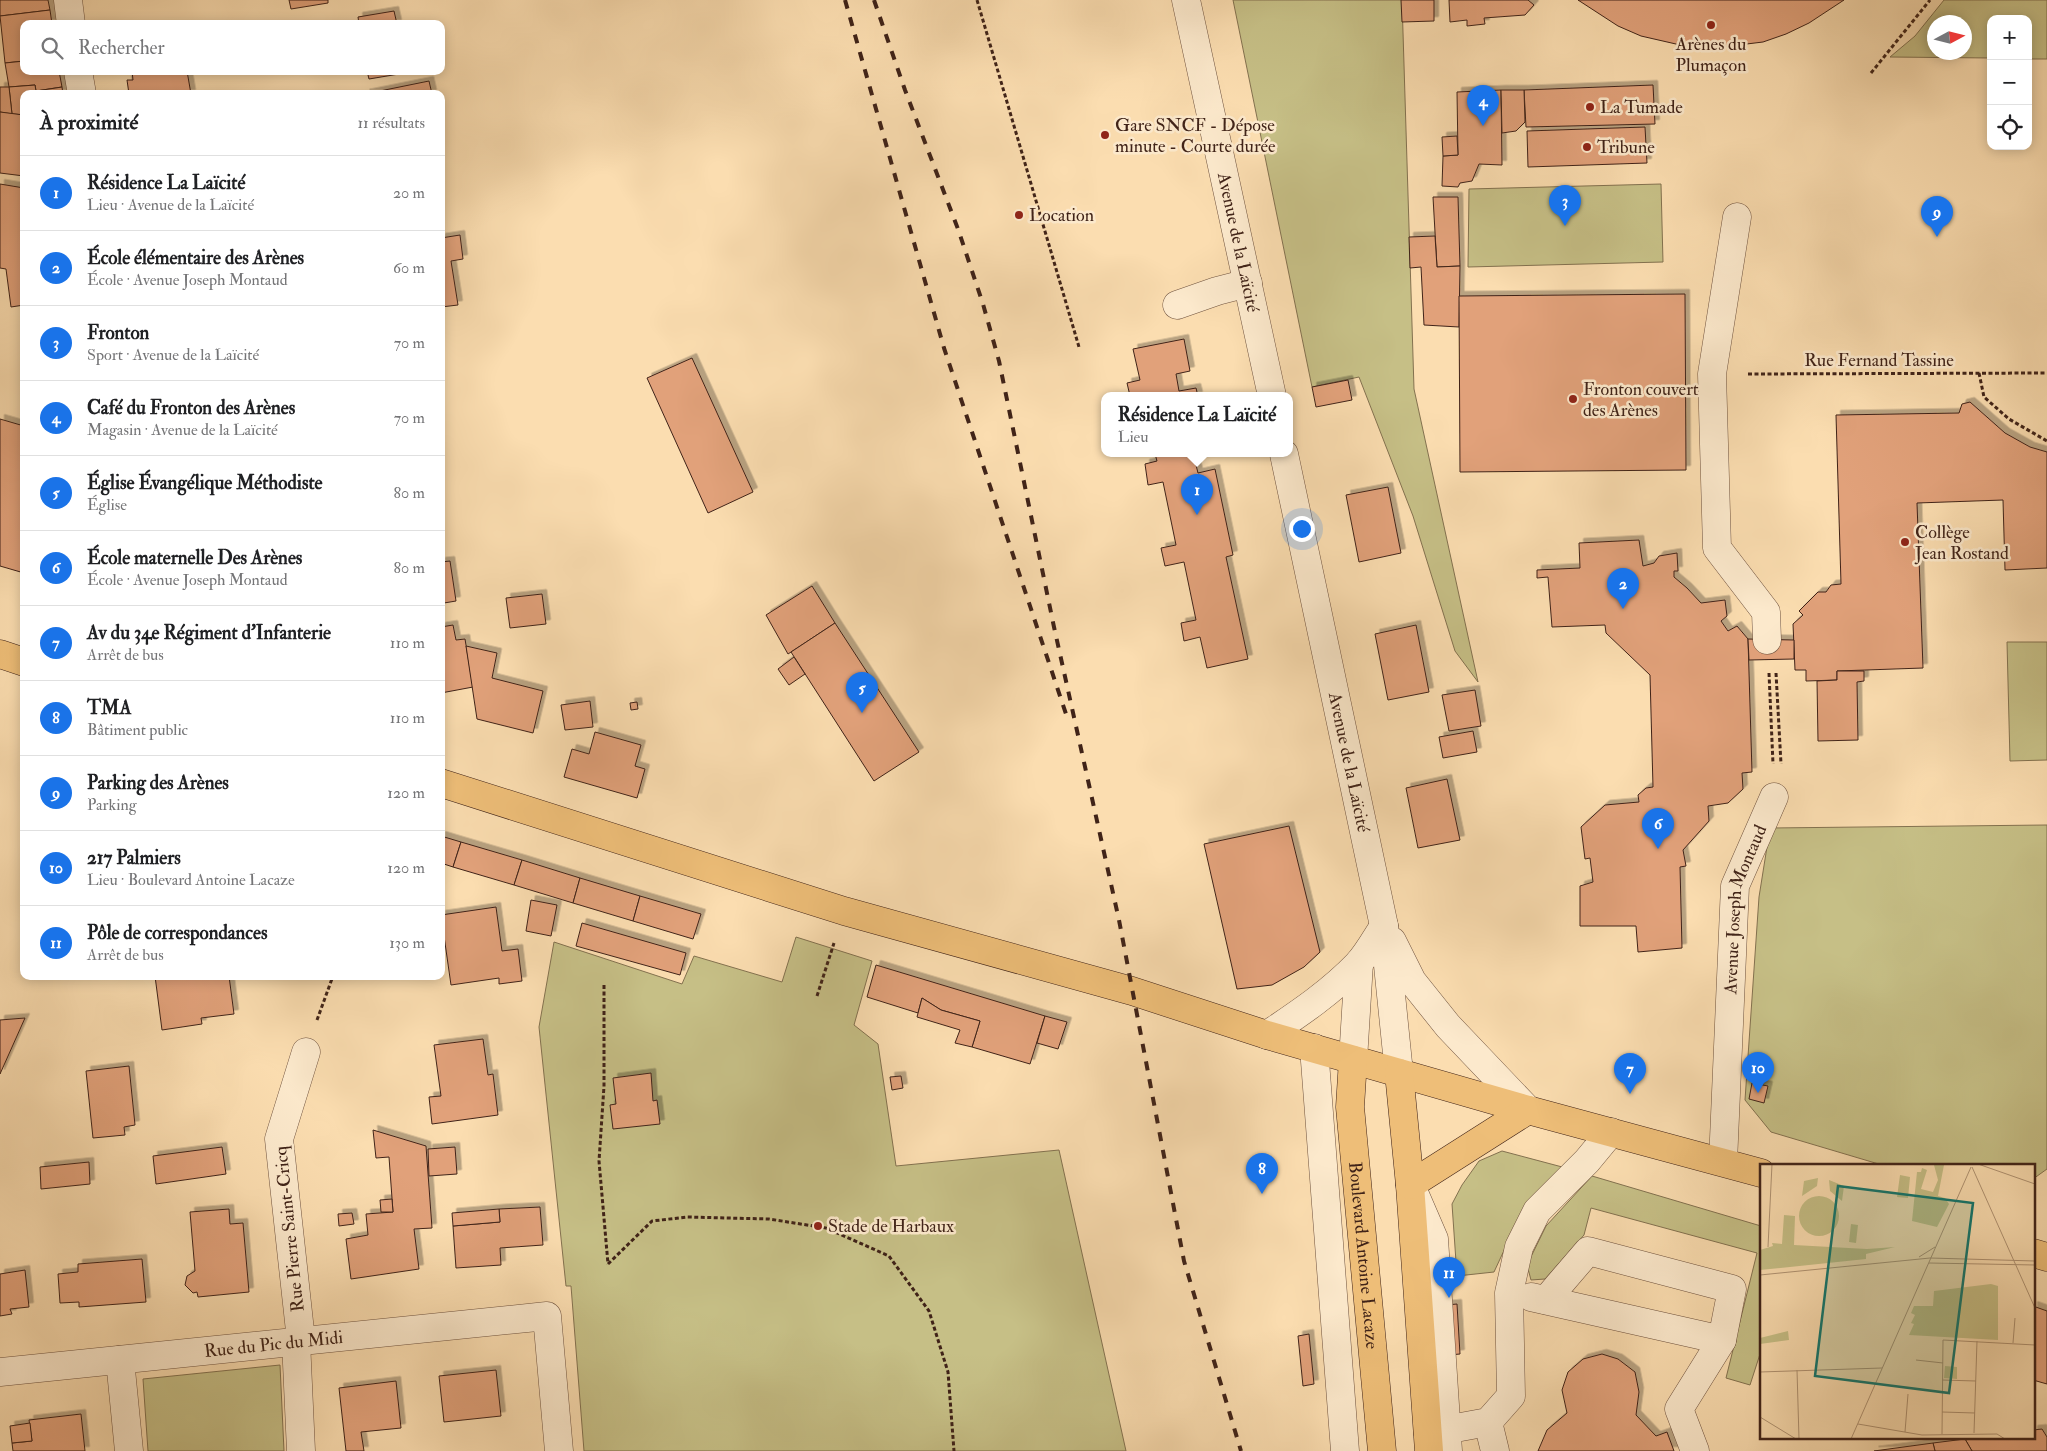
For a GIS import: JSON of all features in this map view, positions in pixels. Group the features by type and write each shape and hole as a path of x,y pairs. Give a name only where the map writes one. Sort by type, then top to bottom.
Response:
{"main road":[{"path":"0,654 20,661"},
{"path":"445,784 844,912 1132,990 1267,1035 1528,1110 1760,1173"},
{"name":"Boulevard Antoine Lacaze","path":"1353,1060 1350,1114 1382,1451"},
{"path":"1399,1073 1438,1441"},
{"path":"1410,1185 1528,1110"},
{"path":"2034,1253 2047,1258"}],"street":[{"path":"68,0 70,20"},
{"name":"Avenue de la Laïcité","path":"1186,0 1271,392"},
{"path":"79,75 81,90"},
{"path":"1737,217 1712,374 1718,548 1766,612 1767,640"},
{"path":"1177,304 1248,283"},
{"name":"Avenue de la Laïcité","path":"1285,457 1384,926 1399,1073"},
{"name":"Avenue Joseph Montaud","path":"1723,1162 1735,886 1774,797"},
{"path":"1267,1035 1322,998 1359,963 1384,926 1412,981 1448,1026 1528,1110"},
{"path":"1353,1060 1359,963"},
{"path":"1314,1048 1345,1451"},
{"name":"Rue Pierre Saint-Cricq","path":"301,1451 298,1341 279,1139 306,1052"},
{"path":"1438,1441 1488,1422 1511,1396 1509,1293 1519,1248 1537,1211 1587,1162 1611,1132"},
{"path":"1546,1300 1588,1251 1732,1288 1722,1340 1679,1409 1695,1451"},
{"path":"1509,1293 1722,1340"},
{"name":"Rue du Pic du Midi","path":"0,1372 547,1316 559,1451"},
{"path":"120,1360 129,1451"},
{"path":"1488,1422 1495,1451"}],"path":[{"path":"977,0 1079,347"},
{"path":"1871,73 1930,0"},
{"path":"1979,373 1984,396 2009,419 2047,441"},
{"name":"Rue Fernand Tassine","path":"1712,374 2047,373"},
{"path":"1767,640 1774,647 1782,787 1774,797"},
{"path":"1768,670 1774,797"},
{"path":"816,996 844,912"},
{"path":"306,1052 332,980"},
{"path":"604,985 604,1086 599,1161 608,1264 652,1221 688,1217 769,1218 826,1228 889,1256 929,1311 948,1372 954,1451"}],"shaded area":[{"path":"1233,0 1402,0 1414,389 1478,682 1455,651 1413,516 1359,377 1312,387"},
{"path":"1944,0 2047,0 2047,59 2032,59 2032,15 1987,15 1987,58 1972,58 1972,15 1932,15"},
{"path":"1927,21 1927,57 1890,57 1915,36"},
{"path":"1661,184 1663,262 1468,267 1469,189"},
{"path":"2007,642 2047,642 2047,760 2010,761"},
{"path":"2047,825 2047,1169 2034,1178 2034,1164 1879,1164 1771,1132 1745,1100 1759,897 1770,828"},
{"name":"Stade de Harbaux","path":"796,937 872,961 854,1025 878,1044 896,1166 1059,1150 1126,1451 584,1451 571,1286 566,1286 539,1027 554,942 682,984 694,956 782,982"},
{"path":"1502,1151 1566,1168 1520,1216 1494,1272 1457,1276 1452,1204 1462,1185 1479,1161"},
{"path":"1592,1176 1760,1226 1760,1354 1750,1385 1726,1378 1757,1253 1591,1208 1584,1235 1545,1279 1531,1280 1527,1265 1546,1226"},
{"path":"280,1365 284,1451 148,1451 143,1379"}],"building":[{"path":"0,0 48,0 50,10 0,16"},
{"path":"289,0 328,0 328,3 291,9"},
{"path":"1401,0 1434,0 1434,21 1402,22"},
{"path":"1449,0 1528,0 1534,5 1525,15 1484,18 1485,24 1467,26 1467,20 1450,22"},
{"name":"Arènes du Plumaçon","path":"1578,0 1844,0 1809,23 1786,34 1763,42 1714,48 1689,47 1641,36 1618,26"},
{"path":"50,10 51,20 20,20 20,61 5,63 0,16"},
{"path":"394,11 396,20 358,20 358,17"},
{"path":"20,61 20,75 60,75 62,87 36,90 35,85 9,87 5,63"},
{"path":"132,75 188,75 190,90 128,90 127,80 133,80"},
{"path":"368,75 393,75 369,79"},
{"path":"429,81 431,90 385,90"},
{"path":"35,85 36,90 20,90 20,115 12,114 9,87"},
{"name":"La Tumade","path":"1653,85 1655,124 1526,127 1524,90"},
{"path":"0,87 9,87 12,114 0,112"},
{"path":"62,87 62,90 42,90"},
{"path":"1501,90 1502,165 1479,164 1472,181 1460,183 1458,187 1442,186 1443,156 1458,155 1457,92"},
{"path":"1501,90 1524,90 1525,122 1516,131 1502,133"},
{"path":"0,112 20,114 20,176 0,173"},
{"name":"Tribune","path":"1645,127 1647,163 1528,167 1527,131"},
{"path":"1457,136 1458,155 1443,156 1442,137"},
{"path":"0,184 20,187 20,306 11,307 6,269 0,268"},
{"path":"1433,197 1458,197 1460,266 1437,267"},
{"path":"460,235 463,259 451,261 458,305 445,307 445,237"},
{"path":"1435,236 1437,267 1460,266 1459,327 1424,325 1421,267 1410,268 1409,237"},
{"name":"Fronton couvert des Arènes","path":"1685,294 1686,470 1460,472 1459,296"},
{"path":"1184,339 1190,371 1176,374 1179,391 1196,388 1197,392 1129,392 1127,383 1140,380 1133,349"},
{"path":"692,358 753,492 708,513 647,378"},
{"path":"1348,380 1352,400 1316,407 1312,387"},
{"path":"1970,402 2005,433 2030,447 2047,452 2047,568 2005,570 2003,500 1917,503 1923,668 1837,671 1837,680 1806,681 1806,670 1795,670 1793,624 1803,615 1799,611 1818,592 1826,592 1831,585 1841,584 1836,415 1959,413 1962,404"},
{"path":"0,419 20,425 20,572 0,566"},
{"path":"1156,457 1194,457 1198,473 1215,469 1233,555 1226,557 1248,659 1207,668 1200,637 1184,641 1181,623 1196,620 1184,562 1165,566 1161,548 1176,545 1163,482 1148,485 1145,464 1157,461"},
{"path":"1388,487 1401,553 1359,562 1346,495"},
{"path":"1639,540 1643,566 1654,563 1659,556 1677,553 1678,571 1674,571 1674,577 1701,603 1725,600 1727,616 1721,621 1728,631 1737,626 1748,639 1752,772 1742,773 1743,789 1728,803 1708,806 1709,821 1683,850 1686,866 1680,867 1682,948 1638,952 1636,926 1580,926 1580,886 1593,882 1590,858 1585,859 1581,827 1605,805 1639,802 1638,795 1646,788 1653,787 1650,675 1606,633 1605,625 1552,627 1548,577 1537,578 1537,570 1580,568 1579,543"},
{"path":"450,561 456,601 445,603 445,562"},
{"path":"812,586 835,623 788,654 766,615"},
{"path":"542,594 546,624 510,628 506,598"},
{"path":"835,623 919,752 874,781 791,652"},
{"path":"453,625 456,640 465,639 473,687 445,692 445,626"},
{"path":"1416,625 1429,692 1388,700 1375,634"},
{"path":"1748,639 1794,640 1794,659 1749,660"},
{"path":"466,646 497,653 492,678 543,691 533,733 477,719"},
{"path":"794,657 805,674 789,685 778,669"},
{"path":"1837,671 1864,671 1864,681 1857,682 1858,740 1818,741 1817,681 1837,680"},
{"path":"1475,690 1481,726 1449,731 1442,695"},
{"path":"590,701 593,727 565,730 561,705"},
{"path":"637,702 638,709 631,710 630,703"},
{"path":"1473,731 1477,752 1443,758 1439,737"},
{"path":"595,732 641,745 635,766 645,769 637,798 564,777 572,749 589,754"},
{"path":"1447,779 1460,840 1418,848 1406,788"},
{"path":"1289,826 1320,952 1304,967 1272,985 1237,989 1204,844"},
{"path":"445,837 461,842 453,867 445,864"},
{"path":"461,842 522,860 514,885 453,867"},
{"path":"522,860 580,878 573,903 514,885"},
{"path":"580,878 640,896 633,921 573,903"},
{"path":"640,896 701,914 693,939 633,921"},
{"path":"531,900 557,905 551,936 526,931"},
{"path":"496,907 502,951 518,949 522,981 499,984 499,978 451,985 445,943 445,914"},
{"path":"582,923 686,953 680,975 576,946"},
{"path":"876,965 1045,1016 1030,1064 972,1047 980,1021 941,1010 922,998 918,1013 867,997"},
{"path":"156,980 230,980 234,1014 201,1018 202,1024 162,1030"},
{"path":"922,998 941,1010 980,1021 972,1047 955,1043 960,1030 917,1017"},
{"path":"1045,1016 1067,1022 1058,1049 1037,1043"},
{"path":"25,1018 0,1074 0,1020"},
{"path":"483,1039 488,1075 493,1074 498,1115 432,1124 429,1097 441,1096 434,1045"},
{"path":"129,1066 135,1125 124,1127 125,1135 93,1138 86,1071"},
{"path":"651,1073 653,1101 657,1100 660,1124 613,1129 610,1105 616,1104 613,1078"},
{"path":"901,1076 903,1088 892,1090 890,1077"},
{"path":"1752,1083 1768,1086 1764,1103 1749,1099"},
{"path":"373,1130 426,1146 432,1228 414,1229 419,1269 351,1279 346,1239 368,1235 366,1214 393,1212 389,1157 376,1158"},
{"path":"222,1147 226,1174 156,1184 153,1156"},
{"path":"455,1147 457,1174 429,1176 428,1149"},
{"path":"89,1162 90,1184 41,1189 40,1167"},
{"path":"392,1199 393,1212 381,1212 380,1200"},
{"path":"540,1207 543,1245 500,1248 501,1265 456,1268 453,1226 500,1222 499,1209"},
{"path":"229,1209 230,1224 243,1223 249,1292 198,1297 197,1292 193,1293 185,1285 187,1276 195,1271 190,1212"},
{"path":"499,1209 500,1222 453,1226 452,1213"},
{"path":"352,1213 354,1224 339,1226 338,1214"},
{"path":"142,1259 146,1302 79,1307 79,1302 60,1303 58,1274 78,1272 78,1264"},
{"path":"25,1270 29,1307 10,1309 12,1314 0,1316 0,1274"},
{"path":"1457,1304 1460,1354 1449,1355 1446,1305"},
{"path":"2034,1306 2047,1311 2047,1384 2034,1380"},
{"path":"1309,1334 1314,1384 1303,1386 1298,1336"},
{"path":"1602,1354 1618,1359 1635,1372 1639,1392 1636,1415 1656,1436 1667,1432 1674,1451 1538,1451 1547,1430 1567,1413 1562,1390 1568,1372 1583,1359"},
{"path":"496,1370 501,1416 444,1422 439,1376"},
{"path":"396,1381 401,1428 361,1432 364,1451 346,1451 339,1388"},
{"path":"81,1414 85,1451 13,1451 12,1443 32,1441 29,1420"},
{"path":"30,1423 32,1441 12,1443 10,1426"},
{"path":"2042,1429 2047,1437 2047,1451 1972,1451 1965,1439 2034,1438 2034,1430"},
{"path":"1965,1439 1972,1451 1935,1451 1933,1443"},
{"path":"1933,1443 1935,1451 1874,1451"}],"railway":[{"path":"845,0 944,348 1068,720"},
{"path":"874,0 905,90 958,229 983,304 999,361 1054,627 1119,920 1184,1261 1241,1451"}],"place":[{"name":"Arènes du Plumaçon","path":"1711,25"},
{"name":"La Tumade","path":"1590,107"},
{"name":"Café du Fronton des Arènes","path":"1483,126"},
{"name":"Gare SNCF - Dépose minute - Courte durée","path":"1105,135"},
{"name":"Tribune","path":"1587,147"},
{"name":"Location","path":"1019,215"},
{"name":"Fronton","path":"1565,226"},
{"name":"Parking des Arènes","path":"1937,237"},
{"name":"Fronton couvert des Arènes","path":"1573,399"},
{"name":"Résidence La Laïcité","path":"1197,515"},
{"name":"Collège Jean Rostand","path":"1905,542"},
{"name":"École élémentaire des Arènes","path":"1623,609"},
{"name":"Église Évangélique Méthodiste","path":"862,713"},
{"name":"École maternelle Des Arènes","path":"1658,849"},
{"name":"217 Palmiers","path":"1758,1093"},
{"name":"Av du 34e Régiment d'Infanterie","path":"1630,1094"},
{"name":"TMA","path":"1262,1194"},
{"name":"Stade de Harbaux","path":"818,1226"},
{"name":"Pôle de correspondances","path":"1449,1298"}]}
